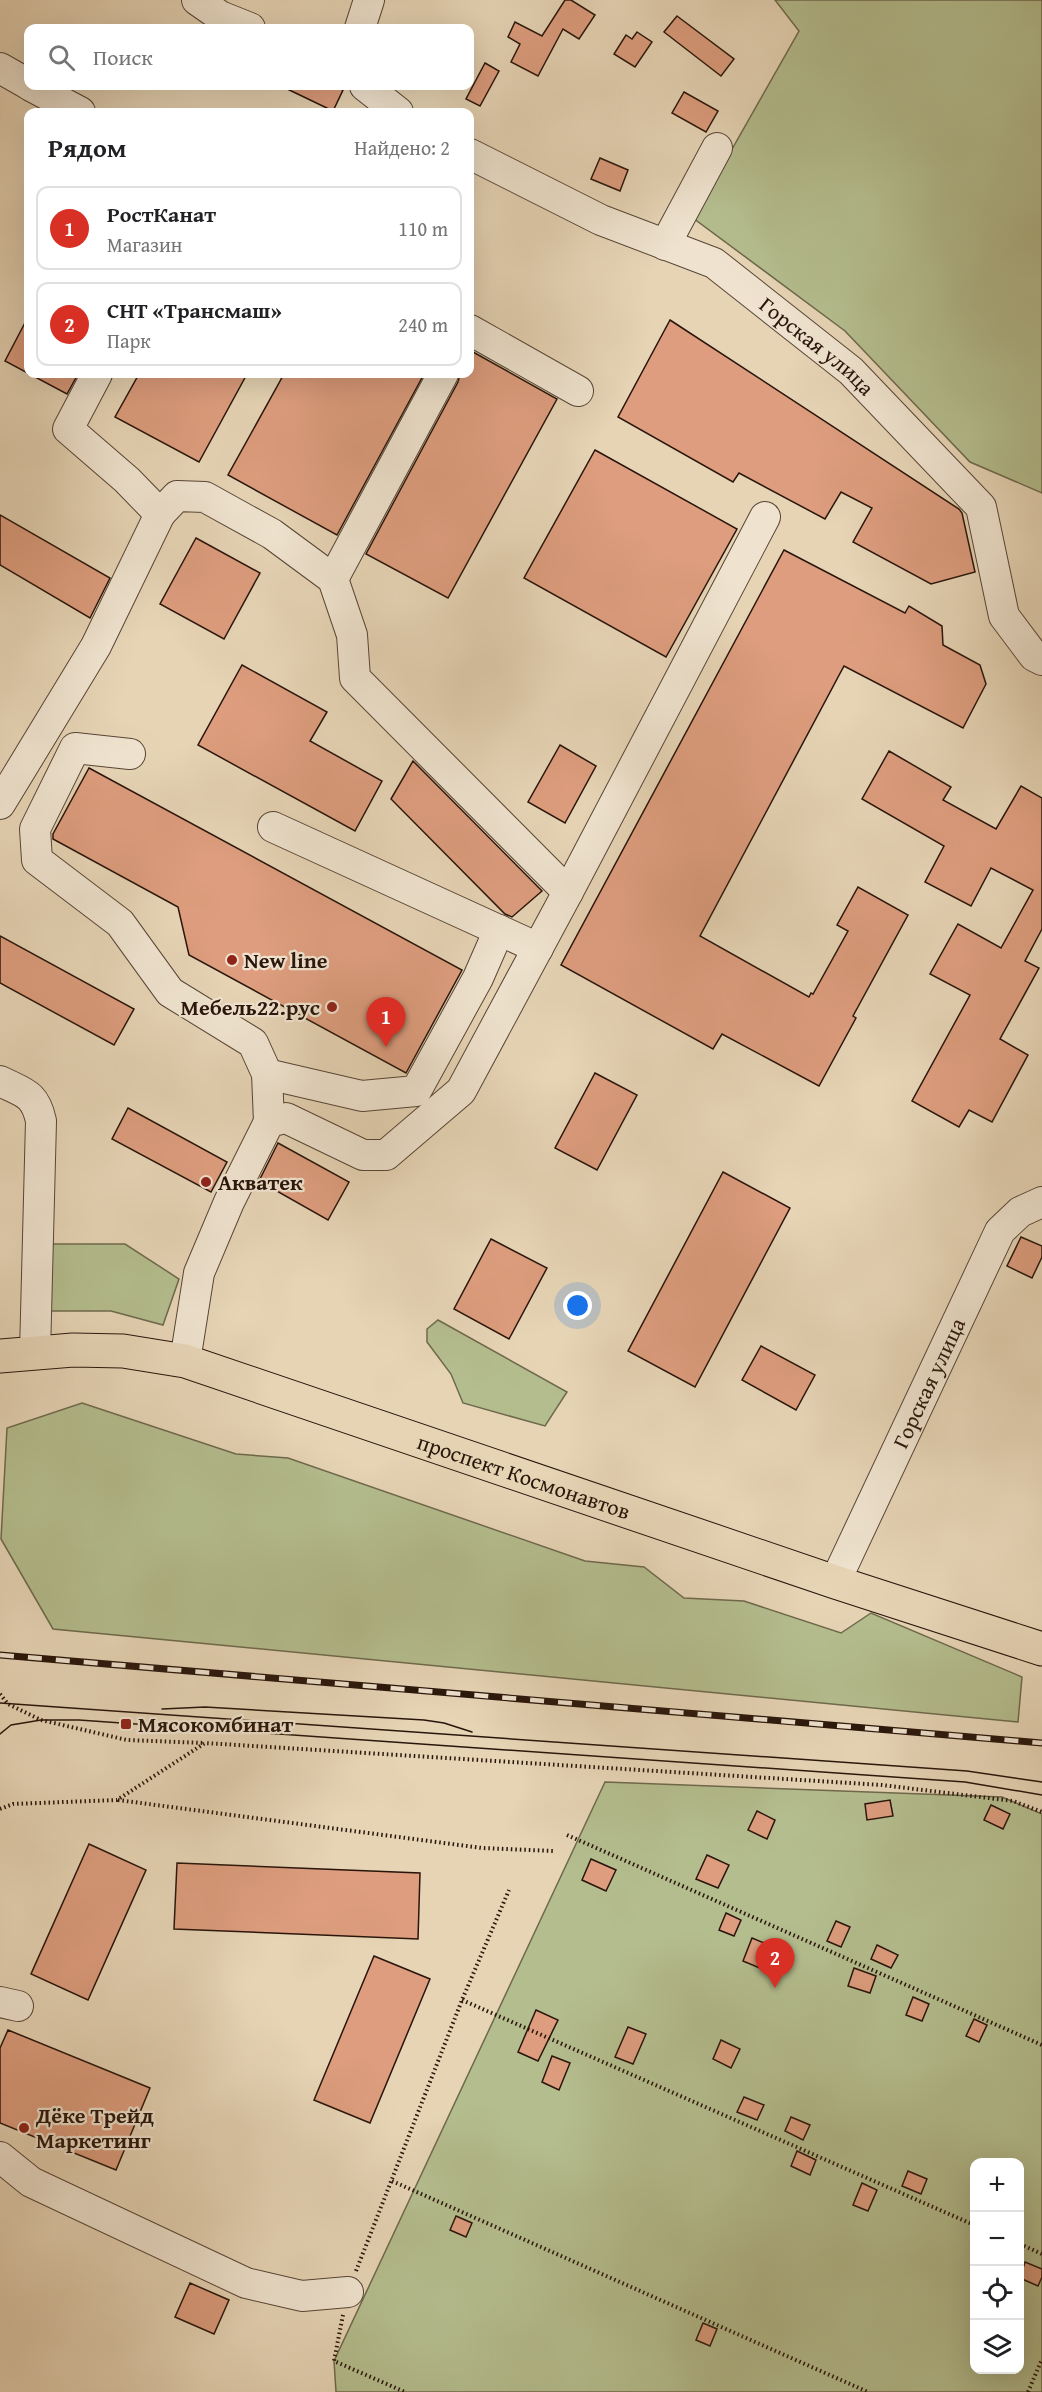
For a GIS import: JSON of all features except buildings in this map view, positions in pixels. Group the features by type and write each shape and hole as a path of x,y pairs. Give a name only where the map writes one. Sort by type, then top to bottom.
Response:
{"main road":[{"name":"проспект Космонавтов","path":"0,1356 73,1350 123,1351 185,1361 835,1582 1042,1649"}],"street":[{"path":"197,0 220,16 240,24"},
{"path":"361,24 369,0"},
{"path":"0,68 24,82"},
{"path":"39,90 73,108"},
{"path":"370,90 393,108"},
{"path":"665,245 717,148"},
{"name":"Горская улица","path":"474,156 601,220 714,263 851,371 981,507 1004,616 1034,656 1042,660"},
{"path":"474,332 578,391"},
{"path":"95,378 68,429 127,480 160,514"},
{"path":"333,579 441,378"},
{"path":"0,804 96,646 160,514 177,496 205,497 273,534 333,579 352,635 355,678 568,892"},
{"path":"269,1122 286,1118 363,1155 386,1155 461,1091 765,517"},
{"path":"129,754 75,748 35,829 37,860 120,923 170,992 253,1043 267,1074 269,1122 229,1202 199,1273 185,1361"},
{"path":"273,827 538,948"},
{"path":"267,1074 362,1096 416,1091 478,978 499,930"},
{"path":"0,1081 27,1095 37,1104 41,1121 35,1353"},
{"name":"Горская улица","path":"835,1582 1000,1231 1020,1212 1042,1202"},
{"path":"0,2157 31,2181 246,2283 302,2296 348,2292"}],"path":[{"path":"0,1694 9,1704 41,1720 127,1740 882,1785 1013,1801 1042,1812"},
{"path":"117,1800 205,1743"},
{"path":"0,1809 13,1804 117,1800 482,1848 553,1851"},
{"path":"567,1835 1042,2045"},
{"path":"405,2392 334,2361 348,2292 462,2000 509,1890"},
{"path":"462,2000 970,2223"},
{"path":"392,2181 868,2392"},
{"path":"1024,2246 1042,2254"},
{"path":"1028,2392 1042,2359"}],"green space":[{"path":"775,0 1042,0 1042,493 970,462 845,331 693,218 799,31"},
{"path":"53,1244 125,1244 179,1279 163,1325 111,1311 45,1311"},
{"path":"438,1320 567,1392 545,1426 463,1403 451,1374 427,1342 427,1329"},
{"path":"82,1403 236,1454 288,1458 585,1561 644,1567 684,1598 744,1601 841,1633 871,1613 1022,1677 1018,1722 53,1629 1,1539 7,1428"},
{"path":"605,1782 1002,1797 1042,1814 1042,2392 336,2392 334,2361"}],"tram line":[{"path":"0,1703 967,1771 1042,1782"},
{"path":"162,1709 205,1707 424,1720 444,1723 472,1732"},
{"path":"0,1734 11,1725 41,1720 79,1720 965,1782 1042,1795"}],"railway":[{"path":"0,1655 1042,1743"}],"place":[{"name":"New line","path":"232,960"},
{"name":"Мебель22.рус","path":"332,1007"},
{"name":"РостКанат","path":"386,1047"},
{"name":"Акватек","path":"206,1182"},
{"name":"Мясокомбинат","path":"126,1724"},
{"name":"СНТ «Трансмаш»","path":"775,1988"},
{"name":"Дёке Трейд Маркетинг","path":"24,2128"}]}
